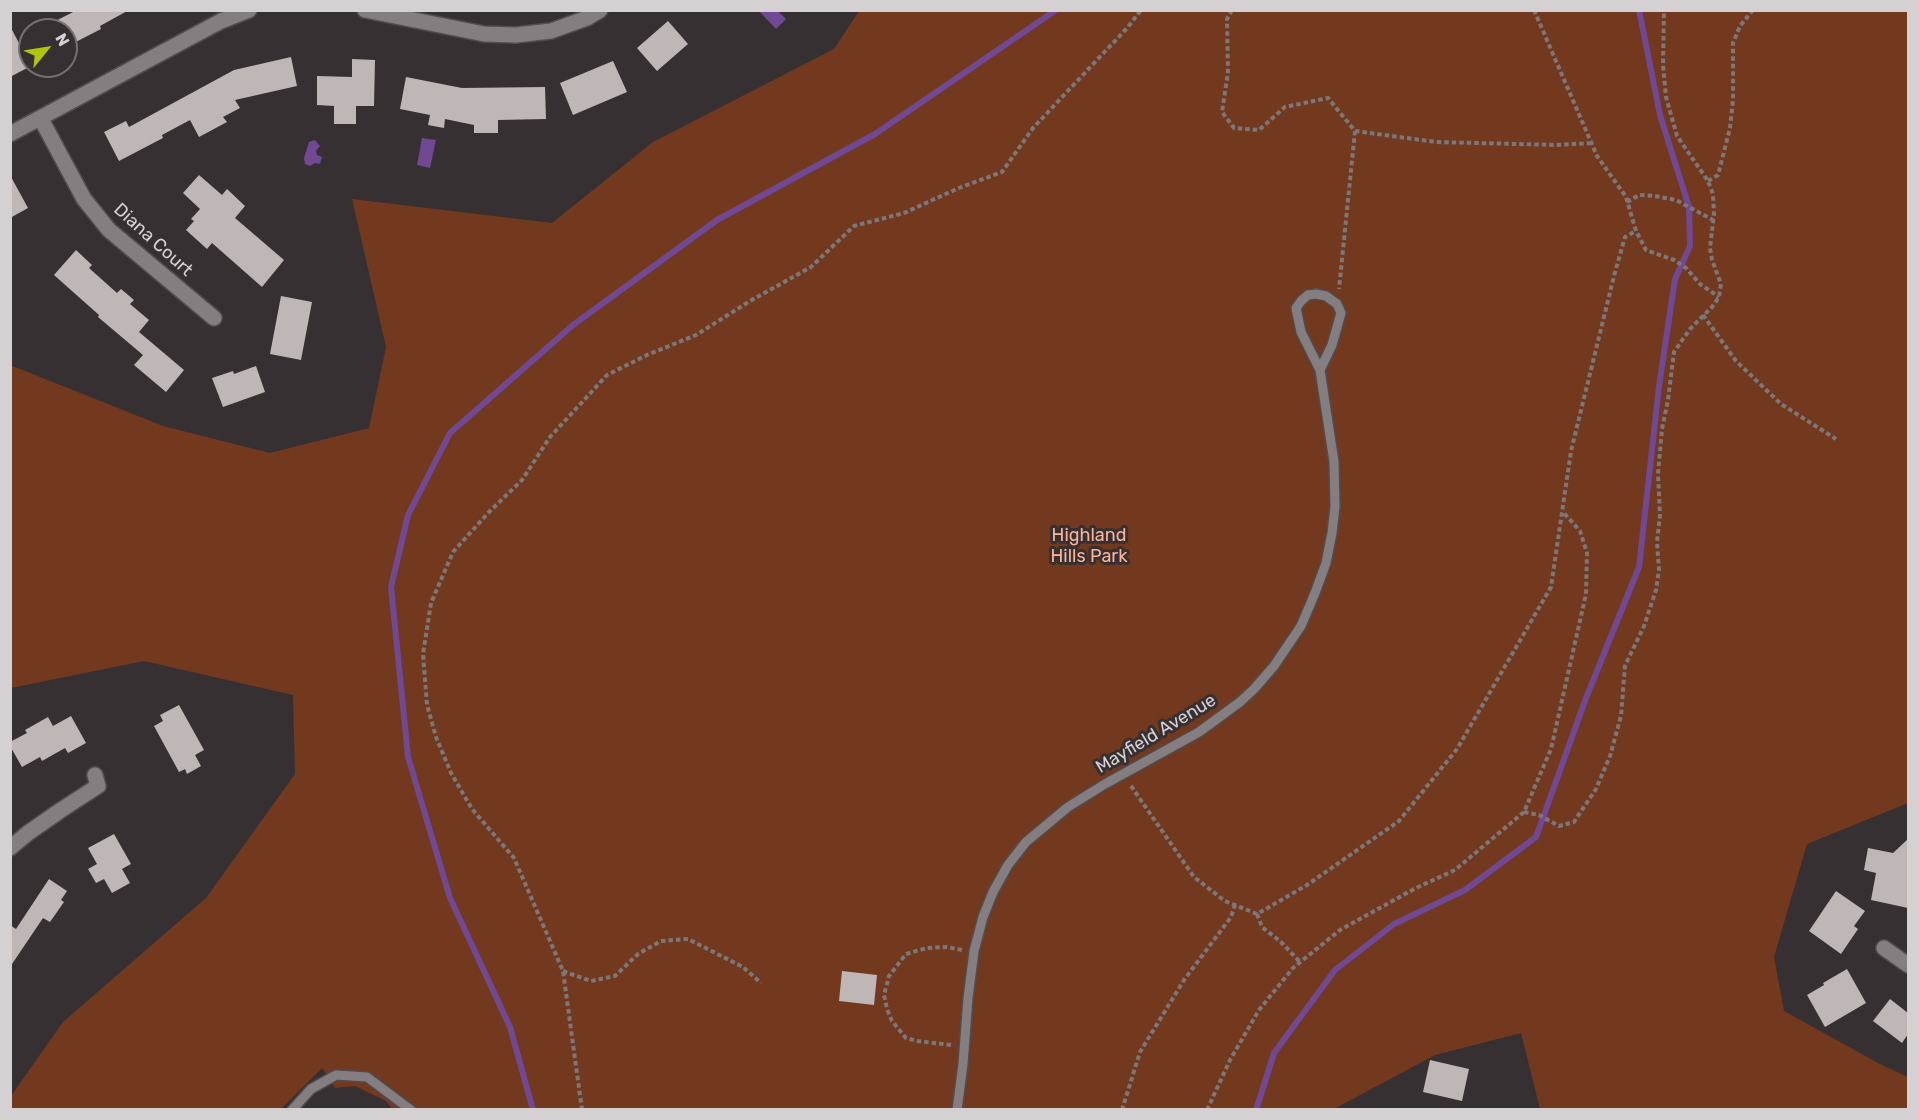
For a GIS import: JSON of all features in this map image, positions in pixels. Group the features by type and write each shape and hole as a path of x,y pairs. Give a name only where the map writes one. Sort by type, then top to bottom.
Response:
{"street":[{"path":"10,134 221,21 249,10"},
{"path":"365,10 484,34 516,35 551,31 600,10"},
{"name":"Diana Court","path":"41,119 84,199 109,230 214,318"},
{"path":"10,848 27,833 98,786 95,775"},
{"path":"1884,948 1908,965"}],"lane":[{"name":"Mayfield Avenue","path":"957,1110 974,951 983,917 993,892 1008,865 1026,842 1068,807 1199,732 1240,702 1274,666 1301,626 1326,564 1335,507 1334,462 1320,370 1301,332 1296,308 1308,296 1316,294 1326,296 1337,304"},
{"path":"1320,370 1340,322 1341,313 1337,304"},
{"path":"292,1110 311,1089 336,1075 367,1077 411,1110"}],"path":[{"path":"582,1110 563,971 514,858 472,809 451,772 436,737 427,705 423,654 431,603 453,552 522,480 550,437 607,375 646,355 696,335 811,267 855,226 904,213 959,188 1002,172 1034,128 1141,10"},
{"path":"1232,10 1227,19 1228,72 1222,112 1234,128 1259,130 1285,107 1328,98 1355,130 1436,142 1557,145 1591,143"},
{"path":"1534,10 1596,156 1626,197 1636,231 1646,250 1674,260 1686,268 1700,284 1719,297"},
{"path":"1524,812 1539,815 1559,826 1574,822 1596,789 1610,756 1621,716 1625,666 1644,626 1656,590 1659,570 1657,542 1660,515 1658,474 1662,429 1674,352 1690,329 1719,297 1721,284 1710,248 1713,194 1708,181 1677,136 1666,97 1665,10"},
{"path":"1708,181 1718,175 1730,128 1733,100 1733,44 1740,26 1753,10"},
{"path":"1337,304 1355,130"},
{"path":"1627,202 1639,195 1656,196 1676,201 1713,220"},
{"path":"1257,914 1307,885 1399,821 1457,749 1551,587 1571,451 1625,237 1636,231"},
{"path":"1703,315 1736,361 1781,404 1836,439"},
{"path":"1206,1110 1230,1060 1259,1010 1293,968 1340,930 1414,889 1455,870 1524,812 1551,749 1586,594 1587,553 1580,531 1562,512"},
{"path":"1123,774 1194,877 1225,901 1257,914 1262,927 1281,942 1300,962"},
{"path":"1122,1110 1140,1052 1184,980 1231,917 1235,905"},
{"path":"563,971 591,981 615,976 638,954 661,941 688,939 743,967 761,983"},
{"path":"964,1047 906,1038 892,1021 884,994 889,976 906,954 927,948 947,947 974,951"}],"green space":[{"name":"Highland Hills Park","path":"859,11 1908,11 1908,803 1807,844 1774,957 1784,1011 1908,1077 1908,1109 1540,1109 1521,1033 1435,1055 1334,1109 393,1110 386,1101 355,1086 335,1088 322,1068 281,1109 11,1109 11,1096 63,1022 206,898 295,774 293,695 144,661 11,688 10,365 163,426 270,453 369,428 386,347 352,199 552,223 653,142 834,49"}],"shaded area":[{"path":"759,11 778,11 786,19 776,29"},
{"path":"422,138 436,140 430,168 417,165"},
{"path":"315,140 320,146 316,151 317,155 322,157 320,164 315,163 310,166 305,164 304,158 309,142"}],"building":[{"path":"77,10 129,10 78,41 78,18 61,18"},
{"path":"668,21 688,44 657,71 637,48"},
{"path":"10,26 18,41 18,73 10,77"},
{"path":"291,57 297,86 235,100 240,108 223,117 227,122 199,137 190,120 162,135 163,138 119,161 104,132 126,121 129,127 234,70"},
{"path":"352,59 375,60 374,106 356,106 356,124 334,124 334,106 317,105 317,76 352,77"},
{"path":"613,61 627,92 573,115 560,83"},
{"path":"406,77 462,88 545,87 546,119 498,120 498,133 474,133 474,125 445,119 444,128 428,125 430,115 400,109"},
{"path":"10,175 28,208 10,218"},
{"path":"199,175 222,195 227,189 245,206 235,218 284,260 262,287 212,243 207,249 186,230 194,221 191,219 200,209 183,193"},
{"path":"76,250 92,265 89,268 117,293 121,289 134,300 130,304 149,320 139,332 184,370 166,392 134,365 143,355 98,317 99,315 54,275"},
{"path":"281,296 312,302 301,360 270,354"},
{"path":"256,366 265,392 223,407 212,378 233,371 234,374"},
{"path":"179,705 204,750 195,755 201,766 187,774 185,769 179,772 154,726 163,721 160,715"},
{"path":"71,716 86,743 68,753 65,748 42,761 40,757 22,767 10,742 27,733 25,730 48,717 53,726"},
{"path":"114,834 131,864 122,869 130,883 112,893 104,879 96,883 88,869 97,864 88,848"},
{"path":"1908,839 1908,908 1871,900 1876,873 1864,870 1868,848 1893,853"},
{"path":"49,879 67,891 61,900 64,902 50,922 43,918 10,967 10,925 16,929"},
{"path":"1836,891 1865,911 1854,926 1858,929 1841,954 1809,931"},
{"path":"1847,969 1866,1003 1825,1027 1807,995"},
{"path":"842,971 877,975 874,1005 839,1001"},
{"path":"1890,999 1908,1013 1908,1034 1902,1043 1873,1021"},
{"path":"1430,1060 1469,1069 1462,1101 1423,1092"}],"waterway":[{"path":"533,1110 510,1027 450,898 408,757 391,587 408,515 450,433 573,325 717,220 875,134 1056,10"},
{"path":"1256,1110 1274,1053 1335,970 1394,924 1465,890 1536,837 1586,698 1639,567 1659,386 1675,279 1690,246 1689,207 1660,115 1639,10"}]}
